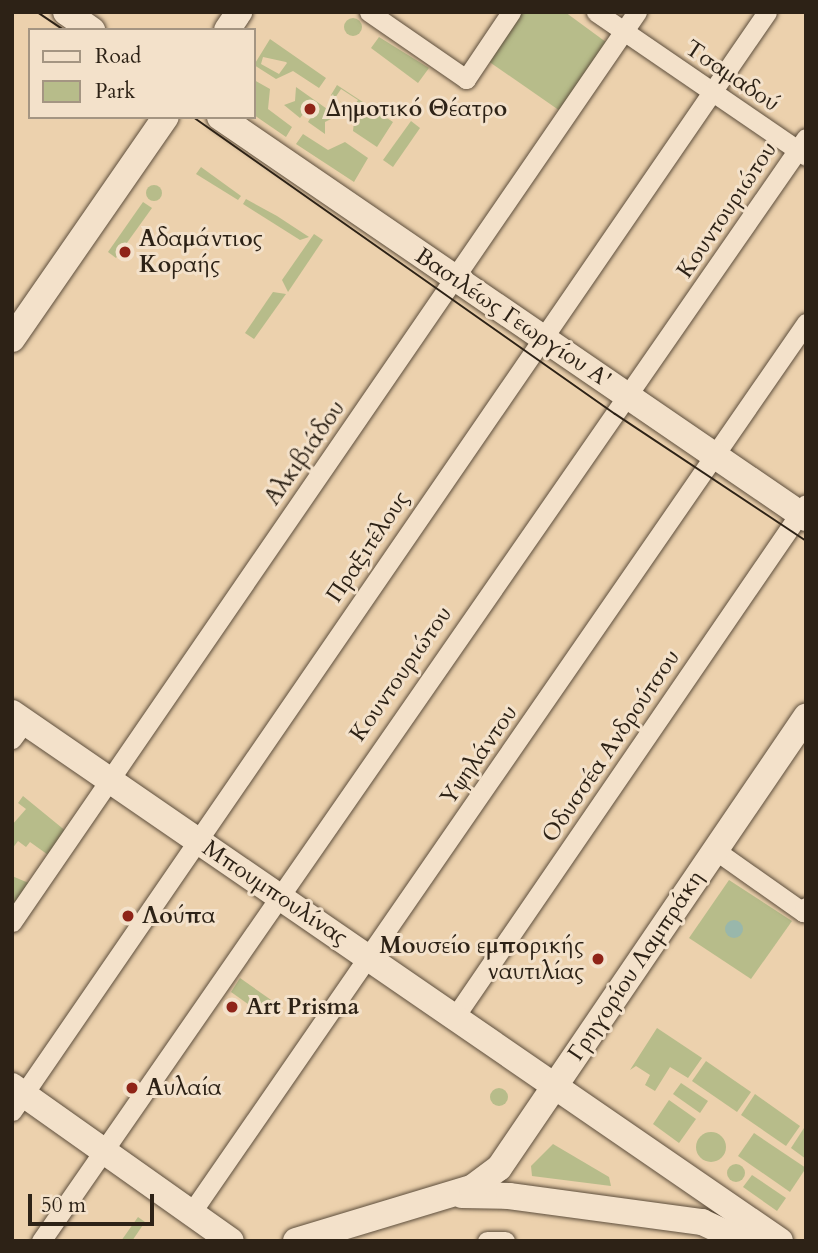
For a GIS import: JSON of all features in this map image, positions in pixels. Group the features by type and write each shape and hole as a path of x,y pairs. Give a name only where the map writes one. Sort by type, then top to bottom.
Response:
{"main road":[{"path":"66,12 89,28"},
{"path":"228,28 239,12"},
{"path":"12,340 165,119"},
{"name":"Βασιλέως Γεωργίου Α'","path":"223,119 715,456 804,512"},
{"name":"Γρηγορίου Λαμπράκη","path":"450,1196 485,1181 499,1168 806,717"},
{"name":"Μπουμπουλίνας","path":"16,725 198,839 555,1083 779,1241"},
{"path":"16,1097 103,1150 231,1241"},
{"path":"296,1241 450,1196 509,1196 702,1222 743,1241"}],"street":[{"path":"369,12 466,79 511,12"},
{"name":"Τσαμαδού","path":"596,12 713,94 803,148"},
{"name":"Αλκιβιάδου","path":"12,922 637,12"},
{"name":"Πραξιτέλους","path":"16,1097 198,839 767,12"},
{"name":"Κουντουριώτου","path":"41,1241 279,895 803,148"},
{"name":"Υψηλάντου","path":"191,1213 806,324"},
{"name":"Οδυσσέα Ανδρούτσου","path":"456,1015 804,512"},
{"path":"715,850 804,909"},
{"path":"487,1241 505,1241"}],"green space":[{"path":"522,12 565,12 610,45 563,113 488,61"},
{"path":"353,18 359,21 362,27 359,33 353,36 347,33 344,27 347,21"},
{"path":"379,37 429,68 418,83 371,48"},
{"path":"270,39 326,78 319,88 293,71 276,79 256,66","holes":["263,57 287,63 279,74 261,64"]},
{"path":"256,81 270,89 268,109 292,127 286,137 256,116"},
{"path":"337,85 393,122 377,147 353,131 355,112 338,100 352,109 358,100 341,89 335,98 331,95"},
{"path":"296,87 337,116 325,122 325,134 308,122 311,117 304,113 300,118 284,105 295,101"},
{"path":"411,121 420,128 393,167 383,160"},
{"path":"303,134 328,150 345,142 368,158 354,182 296,144"},
{"path":"201,167 241,196 238,200 196,174"},
{"path":"154,185 162,193 154,201 146,193"},
{"path":"246,199 309,237 300,240 243,204"},
{"path":"143,202 152,208 116,258 108,252"},
{"path":"314,234 323,240 288,292 282,280"},
{"path":"273,292 286,294 254,339 245,333"},
{"path":"23,796 67,832 51,857 30,842 26,847 18,841 12,849 12,825 26,809 18,803"},
{"path":"12,876 31,884 12,911"},
{"path":"729,880 792,921 751,979 689,938"},
{"path":"240,978 274,1002 265,1016 231,992"},
{"path":"657,1028 702,1058 688,1078 670,1067 655,1091 645,1085 650,1075 636,1066 630,1070"},
{"path":"706,1061 751,1092 737,1112 692,1081"},
{"path":"681,1083 708,1101 700,1113 673,1094"},
{"path":"499,1088 505,1091 508,1097 505,1103 499,1106 493,1103 490,1097 493,1091"},
{"path":"755,1094 800,1126 786,1146 741,1115"},
{"path":"669,1100 696,1119 679,1143 653,1124"},
{"path":"804,1128 806,1129 806,1159 791,1148"},
{"path":"711,1132 722,1136 726,1147 722,1158 711,1162 700,1158 696,1147 700,1136"},
{"path":"754,1133 806,1168 790,1192 738,1156"},
{"path":"553,1144 609,1177 611,1186 532,1176 531,1166"},
{"path":"736,1164 742,1167 745,1173 742,1179 736,1182 730,1179 727,1173 730,1167"},
{"path":"752,1175 786,1198 777,1211 743,1187"},
{"path":"138,1217 145,1222 132,1241 121,1241"}],"shaded area":[{"path":"734,920 741,922 741,936 734,938 727,936 725,929 727,922"}],"tram line":[{"path":"37,12 61,28"},
{"path":"196,119 615,414 806,541"}],"place":[{"name":"Δημοτικό Θέατρο","path":"310,109"},
{"name":"Αδαμάντιος Κοραής","path":"125,252"},
{"name":"Λούπα","path":"128,916"},
{"name":"Μουσείο εμπορικής ναυτιλίας","path":"598,959"},
{"name":"Art Prisma","path":"232,1007"},
{"name":"Αυλαία","path":"132,1088"}]}
